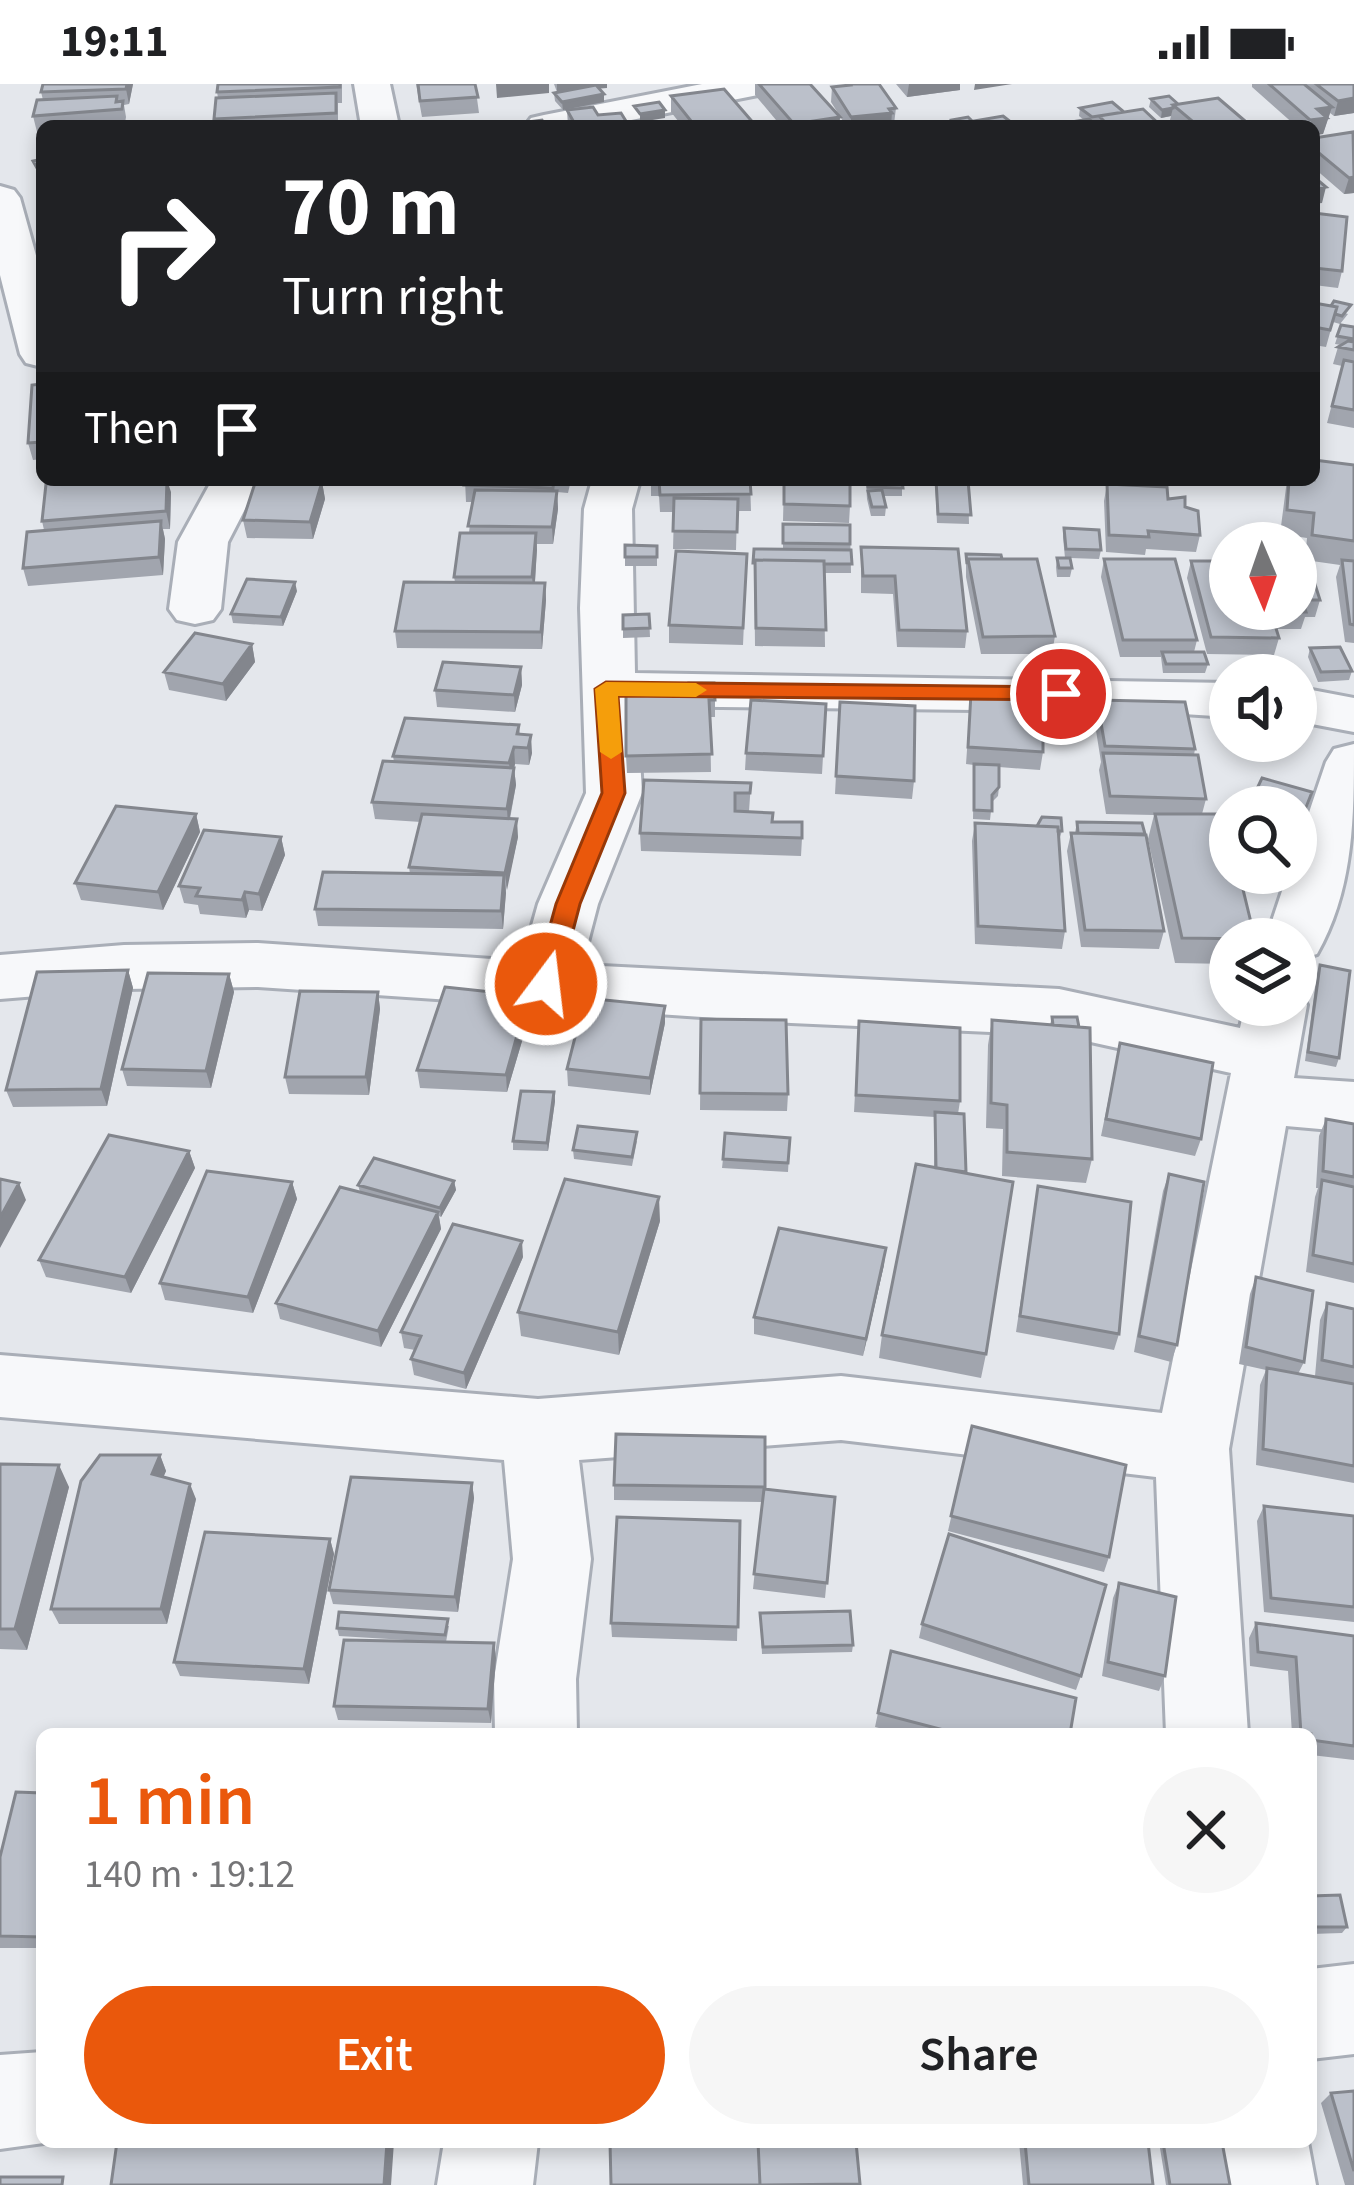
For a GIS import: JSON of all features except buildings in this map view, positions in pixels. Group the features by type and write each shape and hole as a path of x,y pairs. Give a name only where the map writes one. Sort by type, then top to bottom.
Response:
{"street":[{"path":"372,84 379,120"},
{"path":"575,120 758,84"},
{"path":"0,198 36,332"},
{"path":"0,374 36,371"},
{"path":"195,609 203,542 233,486"},
{"path":"546,984 568,904 614,793 606,689 608,509 614,486"},
{"path":"606,689 1209,698"},
{"path":"1317,708 1354,715"},
{"path":"1305,918 1342,836 1354,762"},
{"path":"0,977 124,967 258,965 790,1001 1059,1012 1266,1054 1354,1107"},
{"path":"1207,1728 1192,1449 1266,1054"},
{"path":"0,1386 538,1431 841,1408 1192,1449"},
{"path":"536,1728 535,1679 552,1559 538,1431"},
{"path":"1317,2013 1354,2009"},
{"path":"0,2102 36,2099"},
{"path":"484,2185 490,2148"},
{"path":"1262,2148 1268,2185"}],"slow traffic":[{"path":"611,752 606,689 696,690"}],"route":[{"path":"546,984 568,904 614,793 606,689 1061,694"}]}
